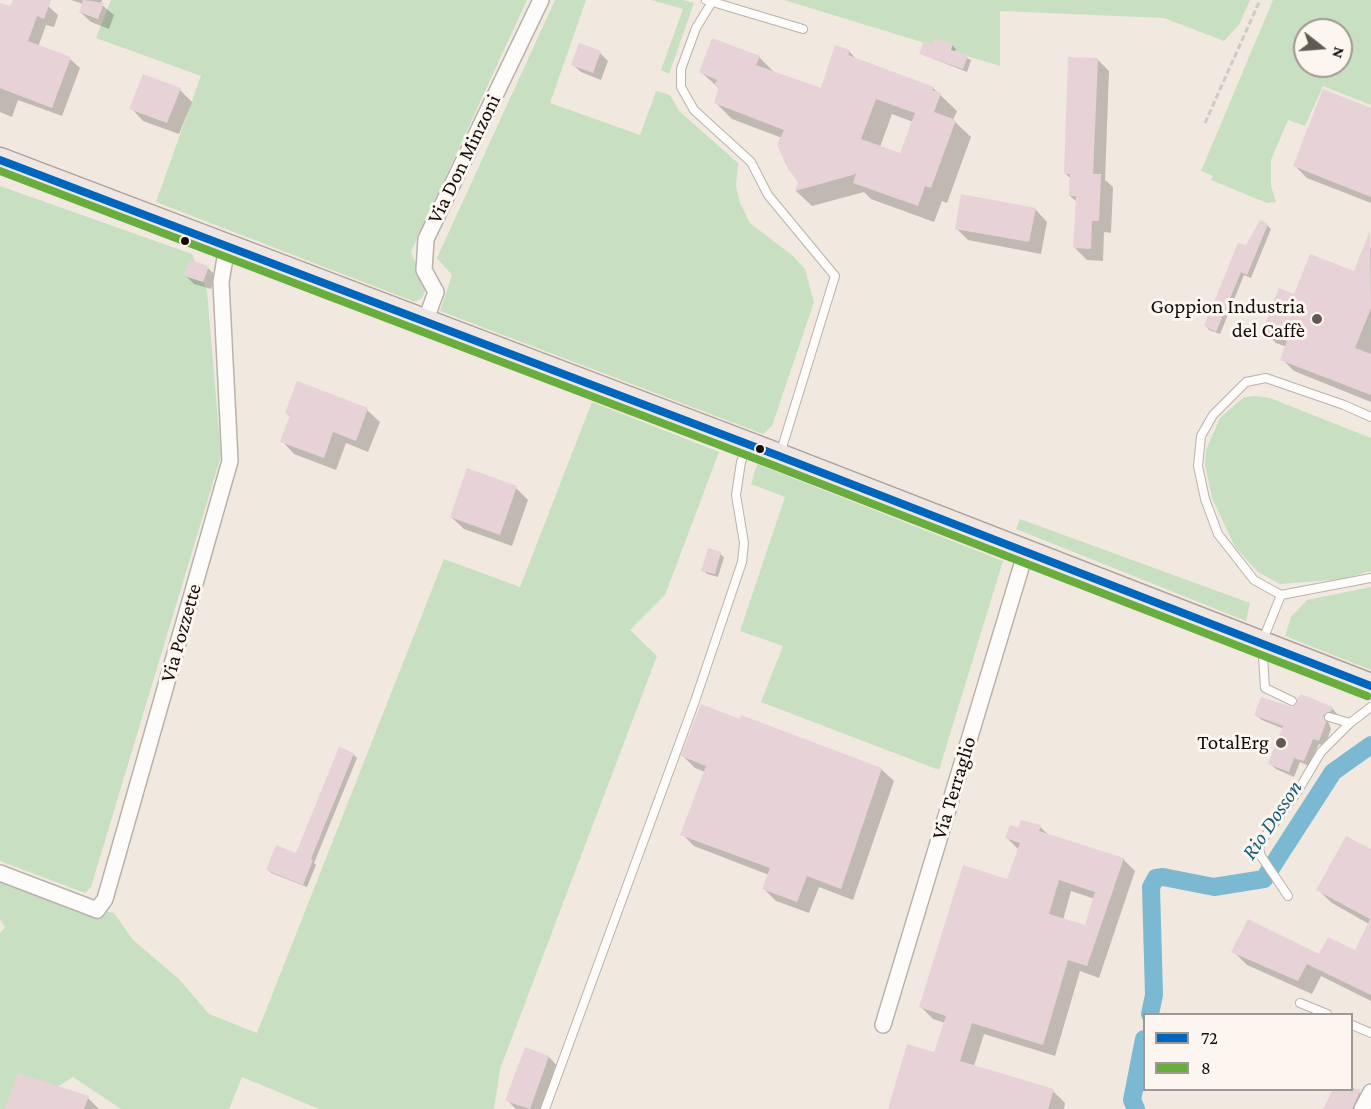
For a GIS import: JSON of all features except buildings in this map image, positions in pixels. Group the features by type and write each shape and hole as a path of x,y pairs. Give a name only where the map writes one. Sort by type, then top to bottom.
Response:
{"main road":[{"path":"0,160 748,444 1371,686"}],"street":[{"name":"Via Don Minzoni","path":"425,322 436,292 423,270 426,239 541,0"},
{"name":"Via Pozzette","path":"0,873 97,910 105,899 230,461 222,282 227,246"},
{"name":"Via Terraglio","path":"883,1025 1026,551"},
{"path":"1362,1109 1371,1092"}],"lane":[{"path":"779,456 835,276 768,195 751,162 694,110 681,87 681,69 709,1 803,29"},
{"path":"1371,417 1344,405 1266,378 1246,381 1213,415 1201,436 1198,466 1205,499 1218,534 1254,580 1281,595 1371,578"},
{"path":"545,1109 667,780 742,562 744,543 736,495 741,462 748,444"},
{"path":"1281,595 1262,642 1264,688 1292,701"},
{"path":"1288,896 1281,889 1261,856 1258,849 1261,842 1299,789 1321,752 1350,723 1371,707"},
{"path":"1329,717 1350,723"},
{"path":"1299,1003 1324,1013"},
{"path":"1353,1025 1371,1033"}],"path":[{"path":"1205,123 1260,0"}],"green space":[{"path":"111,0 527,0 411,252 426,289 422,298 415,302 156,202 201,76 96,38"},
{"path":"555,0 586,0 550,103 640,135 656,91 670,95 679,111 738,163 736,186 740,203 750,223 793,256 805,269 814,302 772,426 763,434 440,311 452,275 437,258"},
{"path":"651,0 683,0 694,3 669,74 661,70 683,9"},
{"path":"784,0 1250,0 1239,25 1224,41 1164,18 1000,11 1000,66"},
{"path":"1273,0 1371,0 1371,105 1323,86 1305,126 1288,120 1271,160 1271,186 1276,202 1267,203 1211,180 1213,176 1201,171"},
{"path":"0,186 192,254 207,291 221,456 91,887 85,893 0,861"},
{"path":"1244,397 1270,398 1371,438 1371,571 1344,579 1280,584 1258,572 1235,547 1212,498 1205,465 1206,450 1220,418"},
{"path":"592,402 719,452 665,595 630,630 657,656 500,1069 494,1109 319,1109 242,1077 229,1109 121,1109 73,1077 22,1109 0,1109 0,933 5,927 0,919 0,876 60,899 114,913 133,940 179,979 209,1014 257,1033 444,559 520,587"},
{"path":"757,464 1003,561 939,770 761,702 783,646 740,631 785,497 751,484"},
{"path":"1020,519 1250,603 1246,621 1016,529"},
{"path":"1371,587 1371,670 1285,636 1291,617 1307,600"}],"waterway":[{"name":"Rio Dosson","path":"1150,1013 1154,995 1151,887 1156,878 1163,877 1214,887 1264,879 1333,772 1371,745"},
{"name":"Rio Dosson","path":"1136,1109 1132,1100 1143,1044"}],"transit line":[{"name":"72","path":"0,160 779,456 1371,686"},
{"name":"8","path":"0,171 775,466 1367,696"}],"place":[{"name":"Goppion Industria del Caffè","path":"1317,319"},
{"name":"TotalErg","path":"1281,743"}]}
